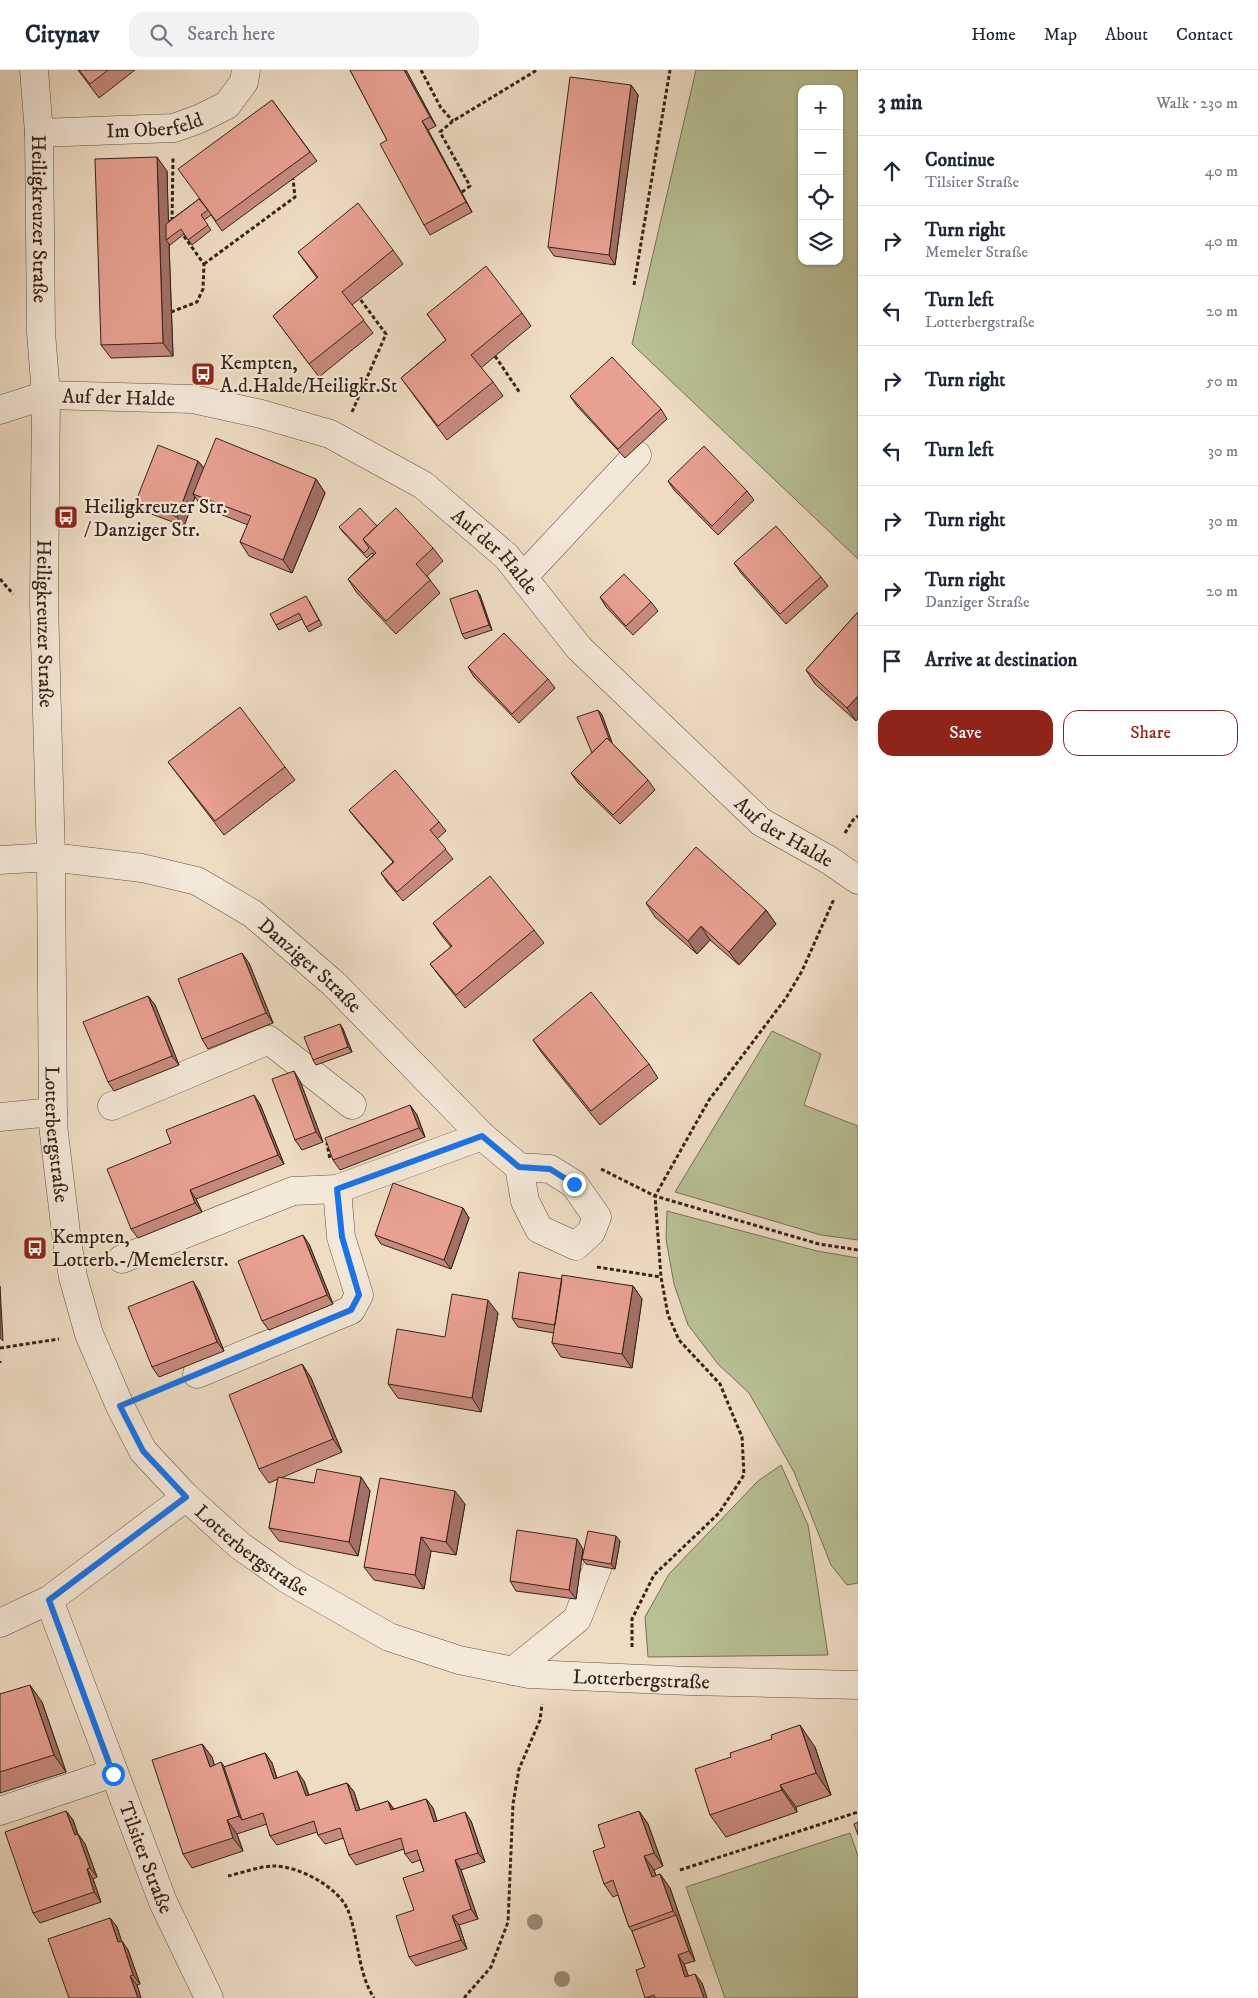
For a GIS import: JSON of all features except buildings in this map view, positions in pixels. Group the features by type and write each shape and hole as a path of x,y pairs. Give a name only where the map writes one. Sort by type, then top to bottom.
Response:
{"street":[{"name":"Heiligkreuzer Straße","path":"34,70 39,133 41,332 46,394 44,602 51,857"},
{"name":"Im Oberfeld","path":"39,133 174,128 199,119 227,105 244,82 246,70"},
{"path":"0,410 46,394"},
{"name":"Auf der Halde","path":"46,394 193,399 261,414 330,434 423,485 506,556 579,648 761,822 829,860 852,877"},
{"path":"523,577 637,455"},
{"path":"0,860 51,857"},
{"name":"Lotterbergstraße","path":"51,857 53,1112 67,1241 73,1277 89,1334 120,1406 143,1451 186,1497 239,1545 287,1580 388,1637 459,1660 513,1671 545,1674 688,1681 858,1685"},
{"name":"Danziger Straße","path":"51,857 142,868 197,881 253,914 334,984 482,1136 519,1167"},
{"path":"112,1106 269,1040 352,1105"},
{"path":"0,1117 53,1112"},
{"path":"122,1259 293,1191 337,1189 482,1136"},
{"path":"519,1167 550,1169 574,1184 596,1217 591,1232 576,1246 539,1229 525,1201 519,1167"},
{"path":"197,1374 351,1310 359,1295 342,1237 337,1189"},
{"path":"0,1623 49,1600 186,1497"},
{"path":"513,1671 577,1619 598,1566"},
{"name":"Tilsiter Straße","path":"49,1600 113,1774 163,1902 209,1998"},
{"path":"0,1811 113,1774"}],"path":[{"path":"421,70 441,108 453,121"},
{"path":"462,192 470,186 440,132 453,121 537,70"},
{"path":"634,285 670,70"},
{"path":"174,128 171,220 175,224"},
{"path":"204,264 295,197 293,178"},
{"path":"172,312 197,302 203,289 204,264 183,235"},
{"path":"340,439 386,334 360,299"},
{"path":"495,356 520,392"},
{"path":"632,1677 632,1619 654,1574 719,1513 744,1475 742,1437 720,1384 679,1340 668,1316 660,1277 655,1196 709,1100 786,998 852,877"},
{"path":"337,1189 327,1144 352,1105"},
{"path":"550,1169 603,1169 655,1196 819,1244 858,1250"},
{"path":"0,1348 89,1334"},
{"path":"120,1406 197,1374"},
{"path":"464,1998 491,1967 508,1922 513,1804 519,1769 540,1720 545,1674"},
{"path":"680,1870 858,1812"},
{"path":"228,1876 274,1866 308,1874 334,1892 349,1911 366,1986 374,1998"}],"green space":[{"path":"696,70 858,70 858,559 632,344"},
{"path":"772,1031 821,1054 804,1105 858,1126 858,1240 821,1235 675,1192"},
{"path":"667,1211 817,1251 858,1258 858,1583 847,1585 831,1565 794,1472 749,1393 718,1364 688,1325 674,1284 666,1239"},
{"path":"781,1465 808,1525 828,1655 648,1657 645,1617 669,1574 758,1481"},
{"path":"850,1833 858,1856 858,1998 725,1998 686,1887"}],"place":[{"name":"Kempten, A.d.Halde/Heiligkr.St","path":"203,374"},
{"name":"Heiligkreuzer Str. / Danziger Str.","path":"66,517"},
{"name":"Kempten, Lotterb.-/Memelerstr.","path":"35,1248"}],"route":[{"path":"113,1774 49,1600 186,1497 143,1451 120,1406 351,1310 359,1295 342,1237 337,1189 482,1136 519,1167 550,1169 574,1184"}]}
